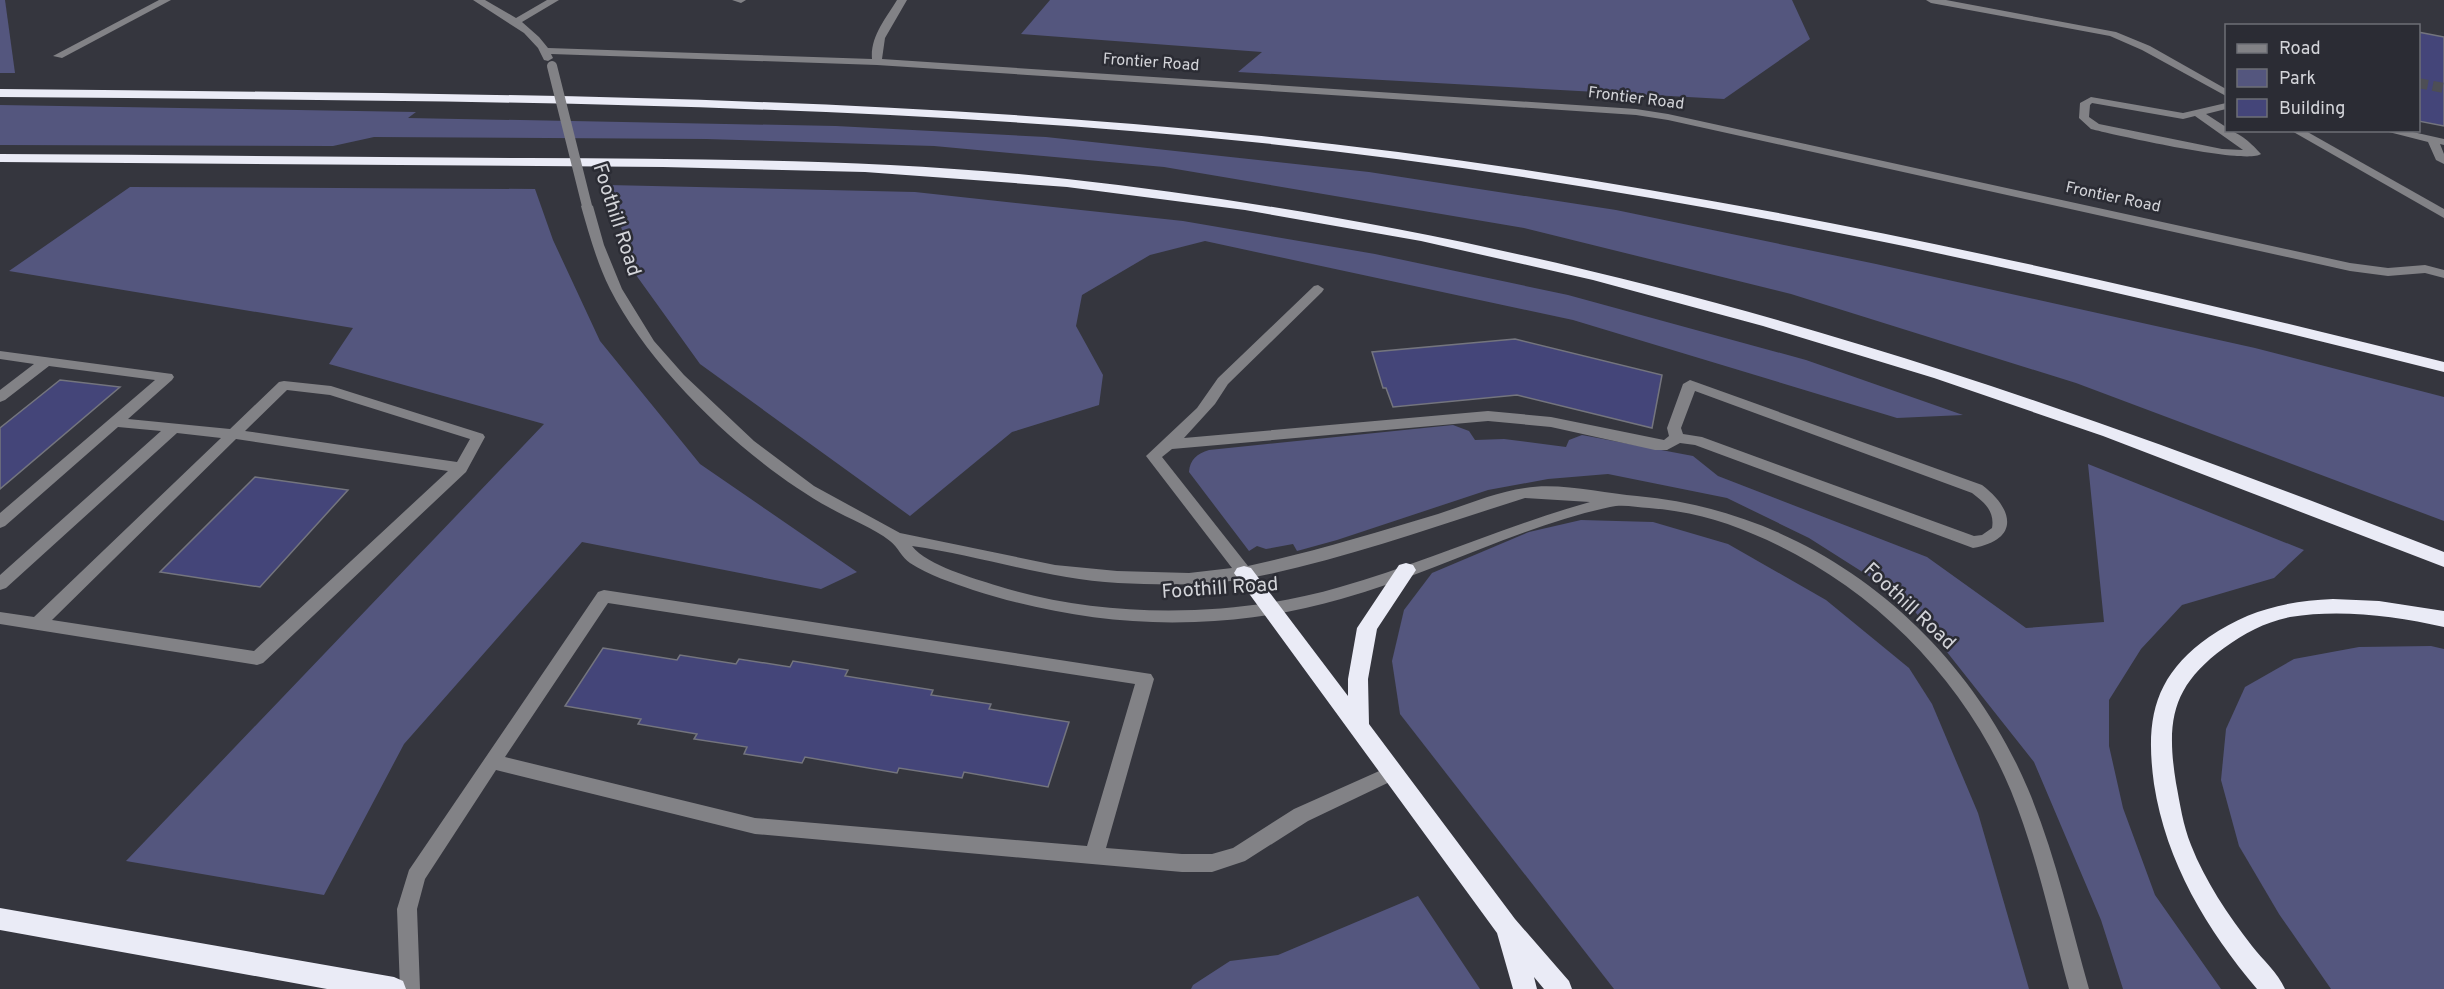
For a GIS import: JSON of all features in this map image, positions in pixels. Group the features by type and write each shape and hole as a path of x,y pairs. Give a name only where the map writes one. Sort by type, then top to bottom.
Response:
{"highway":[{"path":"0,93 497,99 876,109 1146,128 1321,147 1546,176 1886,237 2233,314 2444,367"},
{"path":"0,158 684,163 836,167 1063,182 1243,205 1434,239 1531,260 1637,286 1840,344 2101,428 2444,560"},
{"path":"1358,726 1358,679 1367,628 1406,570"},
{"path":"1244,573 1507,927 1560,989"},
{"path":"2273,989 2232,938 2206,897 2173,824 2161,761 2164,711 2172,689 2183,671 2198,654 2240,626 2267,615 2298,609 2336,607 2406,612 2444,619"},
{"path":"0,919 394,989"},
{"path":"1507,927 1525,989"}],"street":[{"path":"58,56 166,0"},
{"name":"Foothill Road","path":"477,0 516,22 546,51 552,66 598,245 616,289 649,343 679,378 749,444 809,490 897,538 1055,571 1117,578 1189,579 1244,573 1326,554 1525,493 1560,492 1689,507 1735,519 1833,568 1876,600 1920,640 1956,681 1981,717 2006,762 2033,825 2079,989"},
{"path":"516,22 554,0"},
{"path":"877,62 875,53 881,38 902,0"},
{"path":"1931,0 2120,36 2225,92"},
{"name":"Frontier Road","path":"546,51 877,62 1636,112 1668,117 2350,267 2388,272 2425,269 2444,274"},
{"path":"2225,106 2183,116 2091,100 2085,102 2084,118 2095,127 2222,152 2255,154 2226,132"},
{"path":"2197,113 2225,131"},
{"path":"2299,132 2444,214"},
{"path":"2395,132 2444,142"},
{"path":"2432,140 2440,158 2444,160"},
{"path":"1244,573 1153,456 1218,393 1223,381 1318,289"},
{"path":"0,355 167,377 0,522"},
{"path":"0,397 46,361"},
{"path":"1167,444 1488,416 1515,416 1655,445 1667,445 1677,438 1697,440 1973,542 1986,541 1994,535 2000,525 2001,517 1998,507 1990,496 1977,489 1690,384 1674,428 1677,438"},
{"path":"0,618 37,624 257,658 461,468 478,436 331,391 284,385 37,624"},
{"path":"115,422 233,434 461,468"},
{"path":"0,584 175,427"},
{"name":"Foothill Road","path":"897,538 913,558 959,579 1008,595 1059,607 1115,614 1192,616 1272,610 1342,593 1544,520 1619,500"},
{"path":"410,989 407,909 416,876 604,596 1145,679 1094,855"},
{"path":"492,761 755,826 1182,863 1212,863 1238,855 1301,815 1392,773"}],"green space":[{"path":"0,0 5,0 15,73 0,73"},
{"path":"1050,0 1792,0 1810,39 1724,99 1238,72 1262,52 1021,34"},
{"path":"0,105 416,112 408,118 836,126 1046,137 1369,172 1616,210 1876,264 2255,348 2444,397 2444,521 2076,383 1791,294 1524,228 1164,167 934,146 706,139 374,137 333,146 0,145"},
{"path":"608,185 915,192 1183,221 1375,254 1568,295 1806,360 1963,415 1897,418 1573,320 1205,241 1150,255 1082,295 1076,326 1103,375 1099,405 1012,432 910,516 700,364 636,275"},
{"path":"130,187 535,189 553,240 600,341 700,464 857,572 821,589 582,542 404,744 324,895 126,861 544,424 329,364 353,328 9,271"},
{"path":"1453,425 1469,431 1475,440 1504,439 1566,447 1569,440 1582,435 1693,456 1718,476 1927,557 2026,628 2104,622 2088,464 2304,550 2274,578 2182,605 2141,649 2109,700 2109,746 2123,808 2155,895 2221,989 2123,989 2101,920 2034,762 1905,599 1809,538 1727,498 1608,474 1548,479 1488,490 1297,551 1293,544 1266,549 1257,546 1249,551 1189,472 1195,458 1209,450"},
{"path":"1581,520 1653,522 1728,544 1826,600 1909,668 1932,704 1978,813 2029,989 1614,989 1400,714 1392,661 1404,610 1432,573 1529,532"},
{"path":"2431,646 2444,649 2444,989 2331,989 2279,914 2239,846 2221,780 2226,729 2245,687 2294,659 2359,647"},
{"path":"1418,896 1480,989 1191,989 1193,985 1230,961 1278,955"}],"building":[{"path":"2420,32 2444,37 2444,126 2420,121"},
{"path":"1515,339 1662,375 1652,428 1517,395 1393,407 1386,388 1383,388 1372,352"},
{"path":"60,380 120,387 0,489 0,428"},
{"path":"255,477 348,490 260,587 160,572"},
{"path":"603,648 677,660 680,655 736,664 739,659 790,667 793,661 848,670 845,676 933,690 931,695 991,704 989,709 1069,722 1048,787 964,772 962,778 899,768 897,773 805,757 802,763 744,754 747,747 694,739 697,734 638,724 641,719 565,706"}],"tunnel":[{"path":"2420,83 2444,88"}]}
